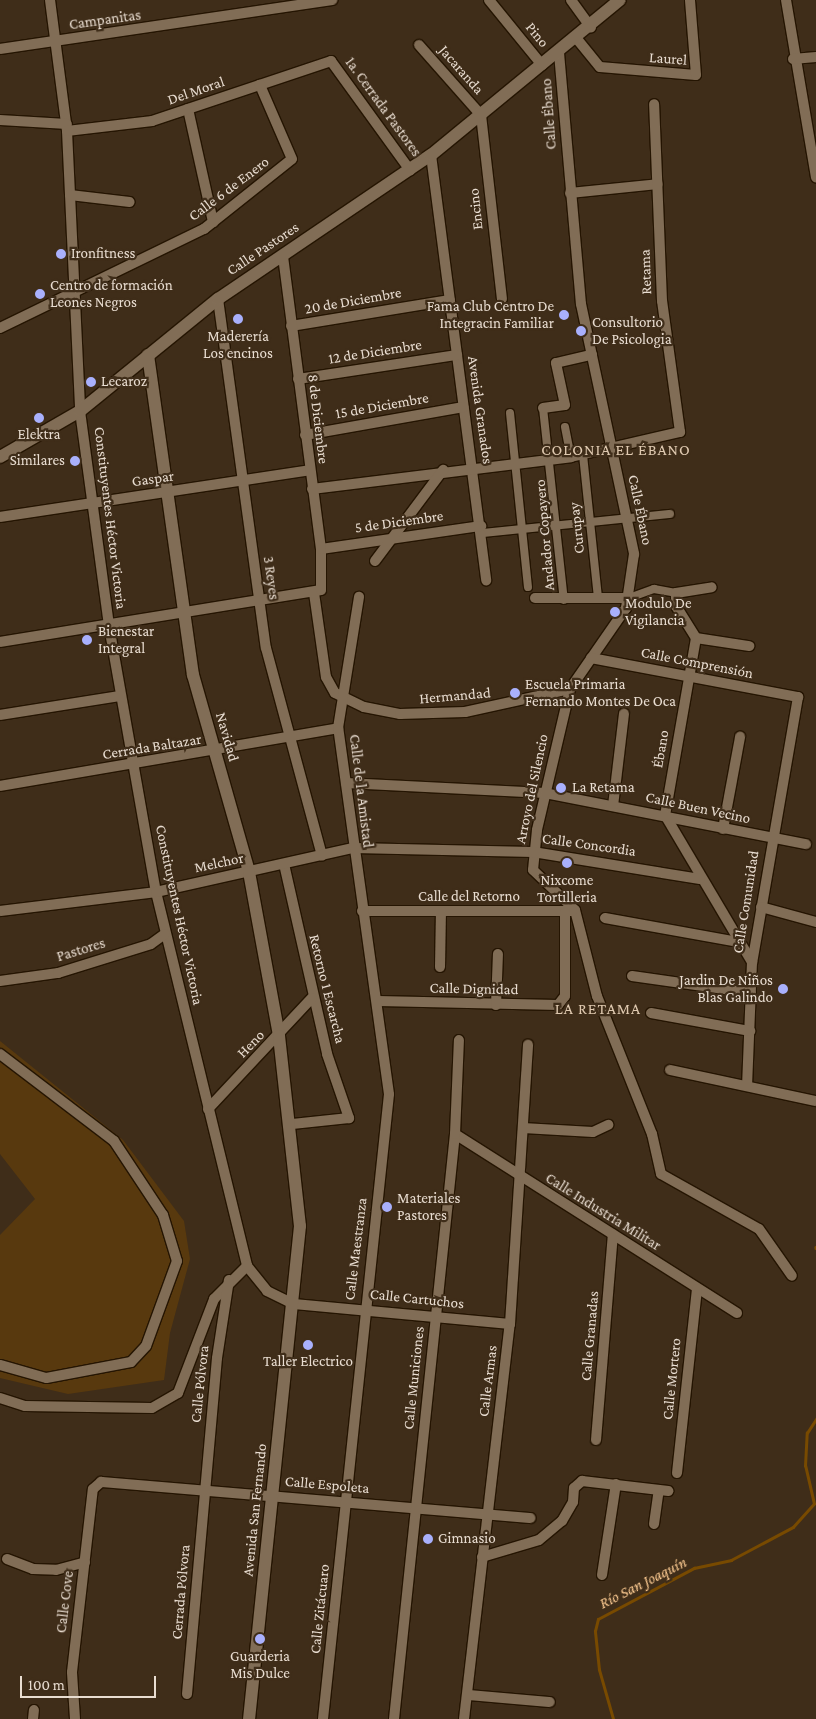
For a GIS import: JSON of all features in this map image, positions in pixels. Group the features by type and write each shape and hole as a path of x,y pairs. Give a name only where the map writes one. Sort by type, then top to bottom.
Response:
{"street":[{"name":"Constituyentes Héctor Victoria","path":"50,0 67,127 80,411 109,626 120,696 165,934 247,1266"},
{"name":"Campanitas","path":"0,49 332,0"},
{"name":"Pino","path":"489,0 542,65"},
{"path":"570,0 591,28"},
{"name":"Calle Pastores","path":"0,456 80,411 218,299 431,155 591,28 620,0"},
{"name":"Laurel","path":"577,39 600,67 696,75 690,0"},
{"path":"786,0 793,59 816,177"},
{"name":"Jacaranda","path":"420,44 481,115"},
{"name":"Calle Ébano","path":"559,53 581,304 634,554 629,598 570,689"},
{"path":"793,59 816,56"},
{"name":"Del Moral","path":"0,120 67,127 152,121 331,61"},
{"name":"1a. Cerrada Pastores","path":"331,61 410,170"},
{"name":"Calle 6 de Enero","path":"0,328 214,222 292,159 260,85"},
{"name":"Retama","path":"612,449 676,435 681,426 662,301 654,104"},
{"path":"188,110 214,222"},
{"name":"Encino","path":"481,115 502,299"},
{"name":"Avenida Granados","path":"431,155 456,355 473,466 486,580"},
{"path":"570,194 658,184"},
{"path":"70,195 130,202"},
{"name":"8 de Diciembre","path":"282,256 325,585 314,592"},
{"name":"3 Reyes","path":"218,299 260,602 288,738 322,856"},
{"name":"20 de Diciembre","path":"291,326 450,300"},
{"name":"Navidad","path":"148,355 193,675 249,872 279,1036 292,1124"},
{"name":"12 de Diciembre","path":"298,379 456,355"},
{"path":"543,408 565,405 556,363 592,355"},
{"name":"15 de Diciembre","path":"305,435 464,407"},
{"name":"Andador Copayero","path":"543,408 552,460 564,600"},
{"path":"510,413 528,587"},
{"path":"565,428 571,457"},
{"path":"312,489 473,466 552,460 612,449"},
{"name":"Curupay","path":"583,455 598,598"},
{"name":"Gaspar","path":"0,518 93,502 242,482 309,470"},
{"path":"375,561 443,470"},
{"path":"481,529 522,530 627,521 670,514"},
{"name":"5 de Diciembre","path":"321,549 393,538 481,529"},
{"path":"535,598 564,600 629,598 654,589 676,593 712,587"},
{"path":"0,642 314,592 326,677 344,697"},
{"path":"676,593 676,606 696,638 749,646"},
{"name":"Calle de la Amistad","path":"359,598 338,728 362,912 378,1001"},
{"name":"Ébano","path":"665,815 696,638"},
{"name":"Calle Comprensión","path":"591,658 798,697"},
{"name":"Hermandad","path":"344,697 380,713 428,715 503,706 570,689"},
{"name":"Arroyo del Silencio","path":"570,689 545,793 534,852 533,870 570,912"},
{"path":"0,715 120,696"},
{"name":"Calle Comunidad","path":"747,1085 752,962 771,839 798,697"},
{"path":"613,806 624,714"},
{"name":"Cerrada Baltazar","path":"0,786 134,766 338,728"},
{"path":"723,829 740,737"},
{"name":"Calle Buen Vecino","path":"346,783 545,793 665,815 771,839 806,844"},
{"path":"665,815 700,879 752,962"},
{"name":"Melchor","path":"0,911 156,892 353,848"},
{"name":"Calle Concordia","path":"353,848 534,852 700,879"},
{"name":"Retorno 1 Escarcha","path":"284,864 312,998 349,1118 292,1124"},
{"path":"760,907 816,922"},
{"name":"Calle del Retorno","path":"362,912 570,912"},
{"path":"440,967 441,912"},
{"path":"570,912 597,996 652,1134 661,1174 759,1229 792,1276"},
{"name":"Calle Dignidad","path":"378,1001 558,1005 565,996 570,912"},
{"path":"605,918 739,942"},
{"name":"Pastores","path":"0,981 58,973 151,944 165,934"},
{"path":"496,1005 498,954"},
{"path":"632,976 751,993"},
{"name":"Heno","path":"208,1109 279,1036 312,998"},
{"name":"Calle Maestranza","path":"346,1501 364,1309 389,1094 378,1001"},
{"path":"651,1013 750,1031"},
{"name":"Calle Municiones","path":"394,1719 455,1134 459,1040"},
{"name":"Calle Armas","path":"464,1719 510,1324 528,1045"},
{"path":"0,1054 85,1114 114,1141 163,1216 177,1261 146,1346 132,1362 46,1378 0,1365"},
{"path":"670,1070 816,1101"},
{"name":"Avenida San Fernando","path":"249,1719 294,1304 300,1226 292,1124"},
{"path":"523,1128 593,1132 608,1125"},
{"name":"Calle Industria Militar","path":"455,1134 520,1178 737,1313"},
{"name":"Calle Granadas","path":"596,1440 613,1235"},
{"path":"0,1398 25,1406 152,1408 178,1393 214,1299 229,1280 247,1266"},
{"name":"Calle Cartuchos","path":"247,1266 267,1291 294,1304 510,1324"},
{"name":"Calle Pólvora","path":"205,1492 229,1280"},
{"name":"Calle Mortero","path":"677,1473 696,1288"},
{"name":"Calle Espoleta","path":"94,1489 112,1481 205,1492 273,1495 487,1516 530,1518"},
{"path":"482,1557 538,1540 562,1521 573,1502 574,1488 582,1481 664,1490 654,1524"},
{"path":"602,1575 616,1484"},
{"name":"Calle Cove","path":"76,1719 72,1672 94,1489"},
{"name":"Cerrada Pólvora","path":"187,1694 205,1492"},
{"name":"Calle Zitácuaro","path":"323,1719 346,1501"},
{"path":"7,1559 33,1569 56,1570 85,1562"},
{"path":"468,1695 550,1702"}],"shaded area":[{"path":"0,1041 123,1140 184,1221 190,1259 170,1333 164,1380 68,1394 0,1378 0,1235 35,1199 0,1154"}],"waterway":[{"name":"Río San Joaquín","path":"613,1719 599,1670 595,1631 598,1619 694,1568 731,1560 793,1527 814,1504 805,1466 807,1433 816,1419"}],"place":[{"name":"Ironfitness","path":"61,254"},
{"name":"Centro de formación Leones Negros","path":"40,294"},
{"name":"Fama Club Centro De Integracin Familiar","path":"564,315"},
{"name":"Maderería Los encinos","path":"238,319"},
{"name":"Consultorio De Psicologia","path":"581,331"},
{"name":"Lecaroz","path":"91,382"},
{"name":"Elektra","path":"39,418"},
{"name":"Similares","path":"75,461"},
{"name":"Modulo De Vigilancia","path":"615,612"},
{"name":"Bienestar Integral","path":"87,640"},
{"name":"Escuela Primaria Fernando Montes De Oca","path":"515,693"},
{"name":"La Retama","path":"561,788"},
{"name":"Nixcome Tortilleria","path":"567,863"},
{"name":"Jardin De Niños Blas Galindo","path":"783,989"},
{"name":"Materiales Pastores","path":"387,1207"},
{"name":"Taller Electrico","path":"308,1345"},
{"name":"Gimnasio","path":"428,1539"},
{"name":"Guarderia Mis Dulce","path":"260,1639"}],"district":[{"name":"COLONIA EL ÉBANO","path":"616,450"},
{"name":"LA RETAMA","path":"598,1009"}]}
